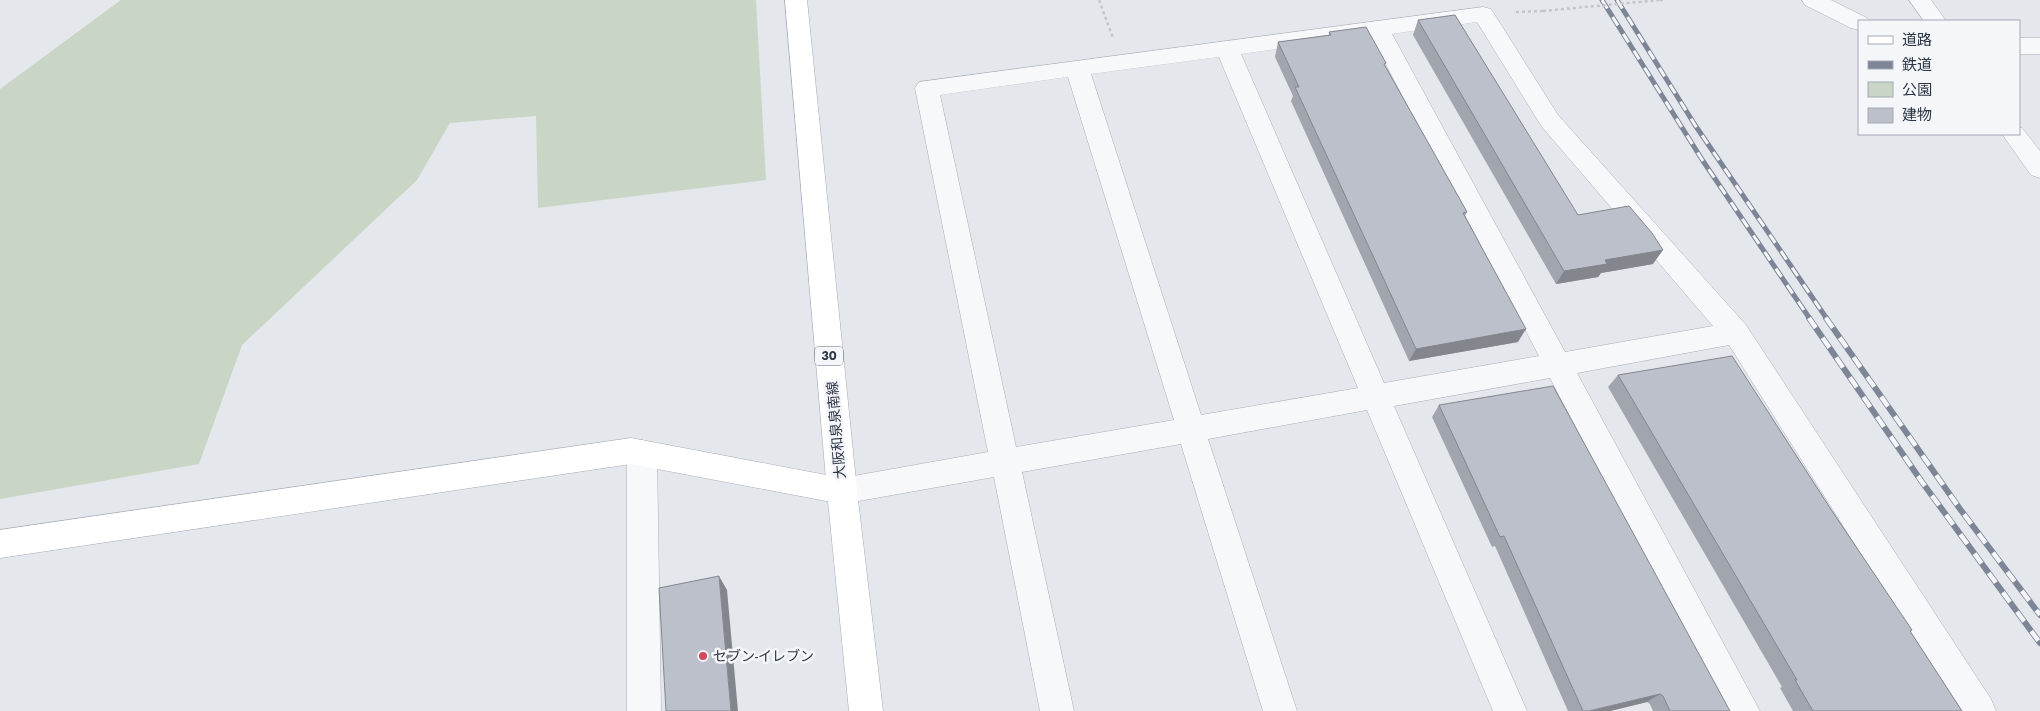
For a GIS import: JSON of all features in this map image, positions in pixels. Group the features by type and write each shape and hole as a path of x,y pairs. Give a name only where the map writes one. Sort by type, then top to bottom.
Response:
{"main road":[{"name":"大阪和泉泉南線","path":"796,0 842,491 866,711"},
{"path":"0,544 631,451 842,491"}],"street":[{"path":"1813,0 1858,22"},
{"path":"1920,0 1934,20"},
{"path":"1057,711 927,88 1482,14 1550,121 1736,333 1979,711"},
{"path":"1378,28 1743,711"},
{"path":"2020,46 2040,46"},
{"path":"1227,48 1510,711"},
{"path":"1078,68 1280,711"},
{"path":"2015,135 2040,169"},
{"path":"842,491 1736,333"},
{"path":"642,453 644,711"}],"path":[{"path":"1099,0 1123,62"},
{"path":"1543,11 1664,0"}],"green space":[{"path":"121,0 756,0 766,180 538,208 536,116 450,123 417,180 242,345 199,464 0,499 0,89"}],"building":[{"path":"1455,15 1578,215 1629,206 1652,233 1663,250 1605,260 1607,264 1564,271 1418,20"},
{"path":"1366,27 1386,63 1384,64 1467,212 1463,213 1526,329 1416,349 1295,87 1299,87 1278,42 1331,35 1329,32"},
{"path":"1732,356 1832,511 1912,630 1910,631 1962,711 1813,711 1795,680 1797,680 1618,375"},
{"path":"1553,386 1730,711 1670,711 1663,696 1660,694 1583,711 1504,536 1500,537 1439,405"},
{"name":"セブン-イレブン","path":"719,576 731,711 666,711 659,588"}],"railway":[{"path":"1602,0 1703,161 1810,319"},
{"path":"1617,0 1695,125 1827,319"},
{"path":"1809,318 1922,482 2040,643"},
{"path":"1826,318 1960,509 2040,615"}],"place":[{"name":"セブン-イレブン","path":"703,656"}]}
